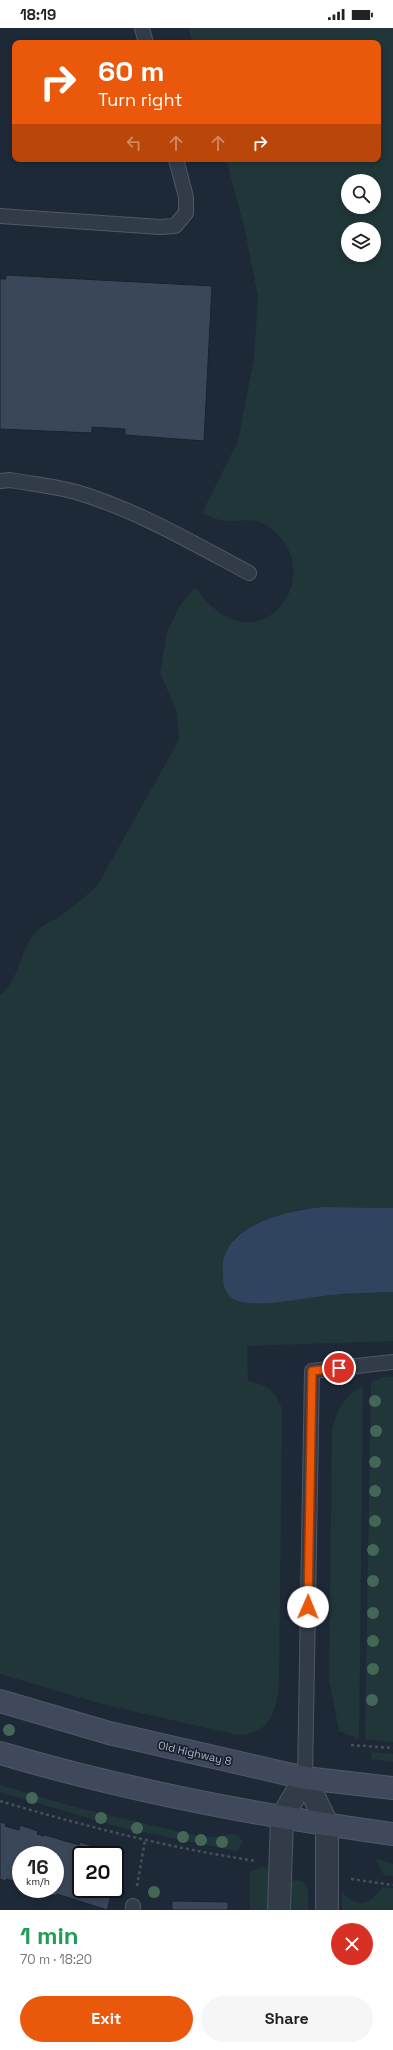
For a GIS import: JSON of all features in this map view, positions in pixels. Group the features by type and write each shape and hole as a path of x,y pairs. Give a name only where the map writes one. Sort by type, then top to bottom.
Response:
{"street":[{"name":"Old Highway 8","path":"0,1701 109,1733 305,1778 393,1788"},
{"path":"0,1753 151,1792 234,1810 393,1834"},
{"path":"279,1910 282,1817 305,1778"},
{"path":"305,1778 327,1824 327,1910"}],"lane":[{"path":"142,28 145,40"},
{"path":"0,216 160,227 175,226 186,213 186,198 177,162"},
{"path":"0,481 10,480 75,491 118,506 173,532 249,573"},
{"path":"305,1778 312,1371 393,1362"}],"path":[{"path":"351,1745 393,1748"},
{"path":"0,1801 57,1818 145,1840 197,1852 262,1862"},
{"path":"133,1908 145,1840"},
{"path":"349,1879 393,1885"}],"green space":[{"path":"188,28 393,28 393,1208 322,1207 298,1210 261,1221 235,1237 224,1257 250,1303 333,1295 393,1292 393,1341 247,1346 248,1381 255,1382 270,1389 282,1409 279,1680 277,1701 270,1718 265,1725 249,1734 237,1735 102,1704 0,1674 0,995 12,981 27,946 38,930 45,924 59,917 97,886 179,740 177,712 160,673 167,632 179,607 195,587 219,612 243,622 264,619 281,606 291,587 293,565 285,543 264,524 250,520 222,520 202,513 238,441 254,358 258,297 244,226 227,162 381,162 381,40 192,40"},
{"path":"385,1377 393,1377 393,1742 365,1739 371,1382"},
{"path":"363,1386 359,1739 339,1731 329,1679 332,1430 336,1416 342,1404 356,1390"},
{"path":"372,1752 393,1754 393,1762 371,1759"},
{"path":"0,1785 78,1808 206,1838 232,1834 238,1835 243,1842 237,1851 123,1828 0,1792"},
{"path":"375,1858 393,1864 393,1876 384,1875"},
{"path":"262,1866 269,1870 269,1910 250,1910 250,1871 258,1869"},
{"path":"292,1881 303,1881 308,1891 308,1910 289,1910 289,1886"},
{"path":"383,1887 393,1888 393,1910 342,1910 342,1892 353,1901 364,1903 369,1901"}],"water":[{"path":"322,1207 393,1208 393,1292 340,1294 269,1303 245,1302 236,1300 229,1296 223,1283 223,1261 230,1245 240,1235 252,1226 280,1215"}],"building":[{"path":"0,272 1,279 6,279 6,275 212,286 204,441 125,435 125,429 92,427 92,433 0,429"},
{"path":"0,1822 6,1824 5,1826 19,1830 20,1825 38,1831 37,1834 79,1845 80,1842 93,1846 72,1846 72,1898 110,1898 107,1910 64,1896 64,1846 12,1846 12,1881 0,1879"},
{"path":"172,1901 228,1902 228,1910 172,1910"}],"route":[{"path":"308,1607 312,1371 339,1368"}]}
